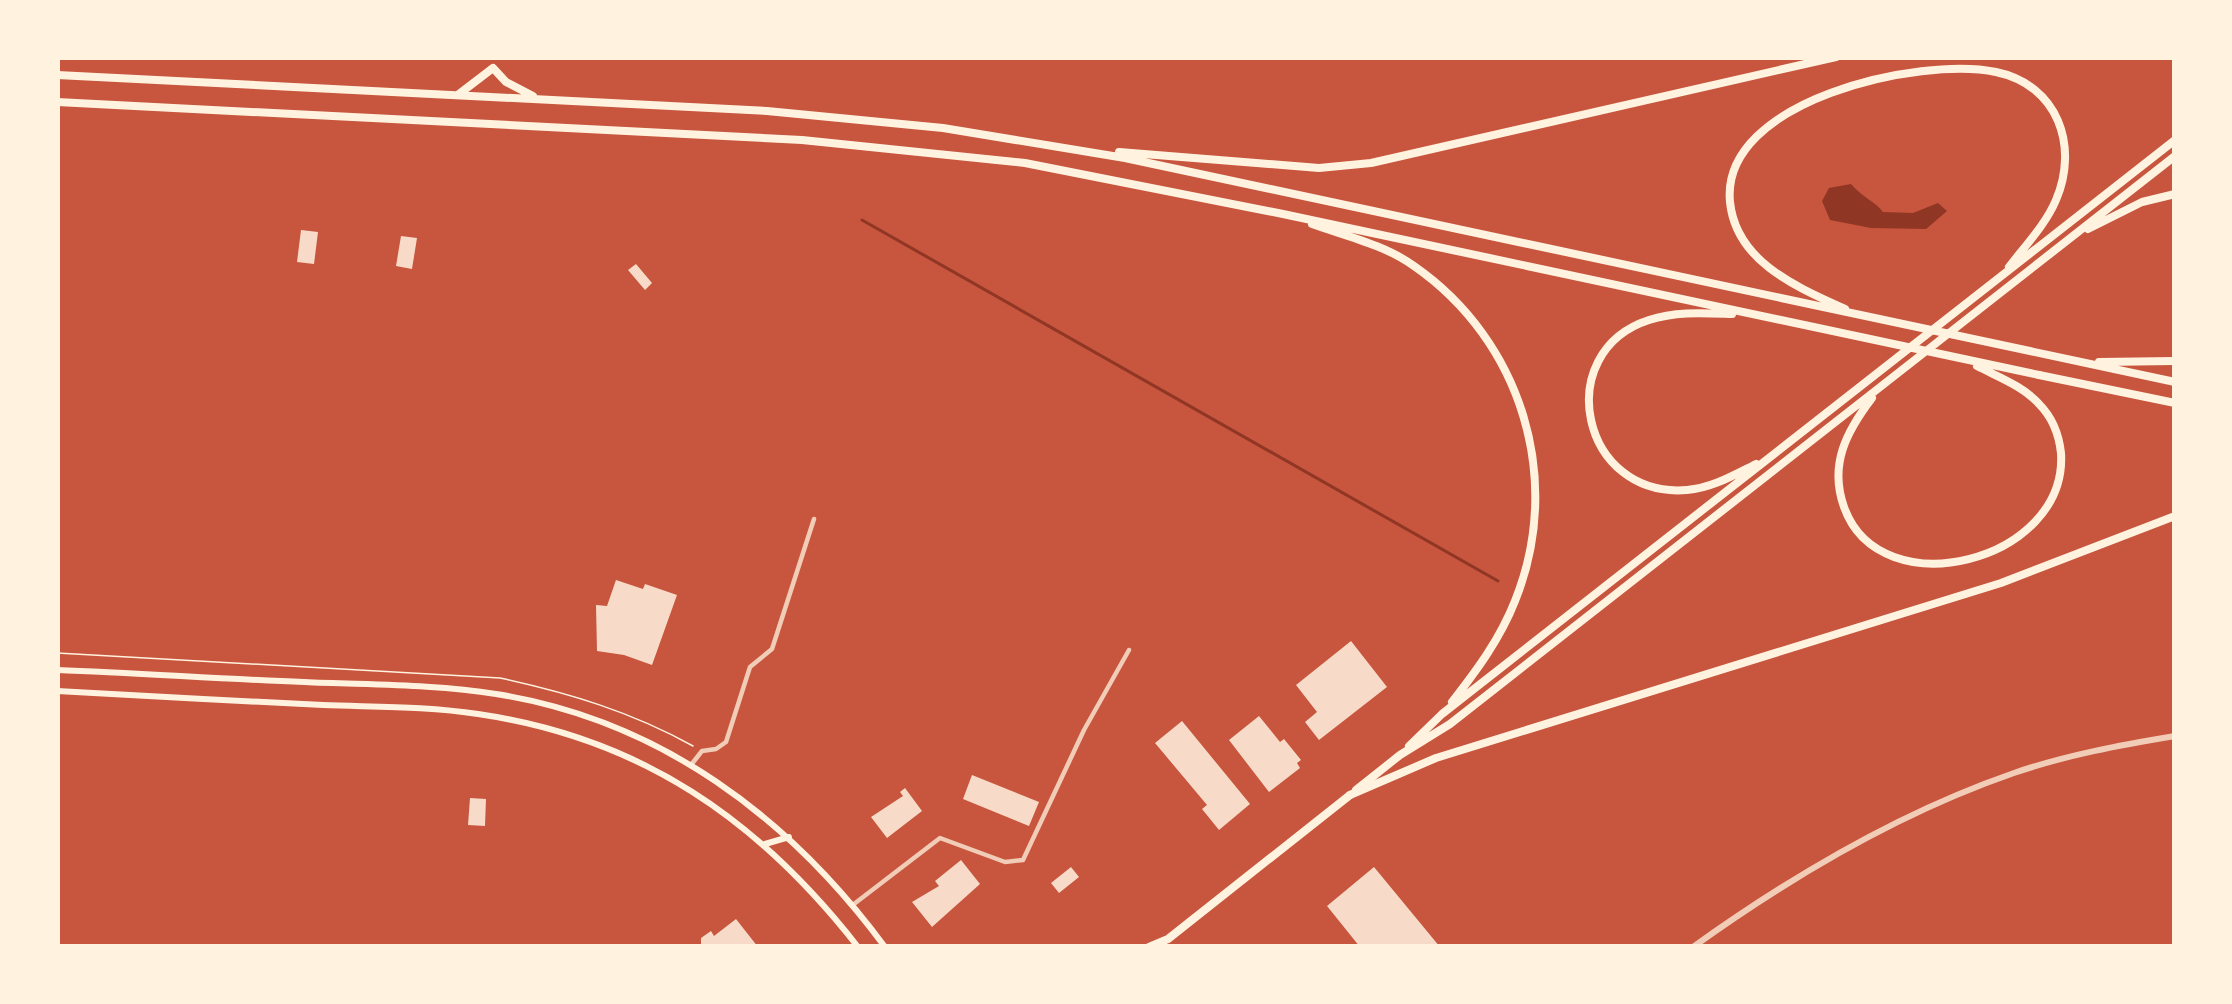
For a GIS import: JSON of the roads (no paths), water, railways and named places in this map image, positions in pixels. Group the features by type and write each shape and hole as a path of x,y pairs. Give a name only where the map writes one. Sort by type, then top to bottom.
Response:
{"main road":[{"path":"1070,148 1286,167 1371,163 1836,57"},
{"path":"458,94 493,68 506,82 538,98"},
{"path":"1862,316 1776,274 1753,253 1734,221 1729,190 1738,158 1765,128 1796,107 1854,87 1922,72 1974,69 2012,76 2050,105 2065,135 2066,170 2051,209 2002,277"},
{"path":"57,75 767,110 943,128 1070,148 2175,382"},
{"path":"57,103 882,146 1025,164 2175,404"},
{"path":"1149,947 1165,943 1400,755 1442,714 2175,140"},
{"path":"1400,755 1450,724 2175,156"},
{"path":"2070,238 2142,202 2175,194"},
{"path":"1282,214 1413,265 1462,308 1484,335 1510,377 1523,410 1538,491 1527,565 1492,648 1442,714"},
{"path":"1754,315 1676,314 1634,326 1597,364 1588,405 1593,433 1607,458 1625,476 1644,485 1666,490 1706,488 1768,459"},
{"path":"1881,386 1848,433 1840,455 1839,488 1853,525 1877,548 1907,560 1946,562 1986,554 2029,531 2042,516 2060,482 2060,444 2055,427 2038,403 1965,360"},
{"path":"2076,361 2175,361"},
{"path":"1350,795 1436,758 2001,583 2175,516"},
{"path":"57,670 449,689 528,700 576,714 634,734 741,796 789,837 885,947"},
{"path":"57,692 448,711 570,734 658,771 723,810 803,881 858,947"},
{"path":"523,722 528,700"},
{"path":"570,734 576,714"},
{"path":"765,844 789,837"}],"street":[{"path":"493,68 496,57"},
{"path":"691,764 702,751 726,742 750,667 772,650 814,519"},
{"path":"853,905 940,838 1005,862 1022,860 1084,730 1129,650"},
{"path":"1693,947 1829,858 1979,786 2055,761 2175,736"}],"waterway":[{"path":"862,220 1498,581"}]}
